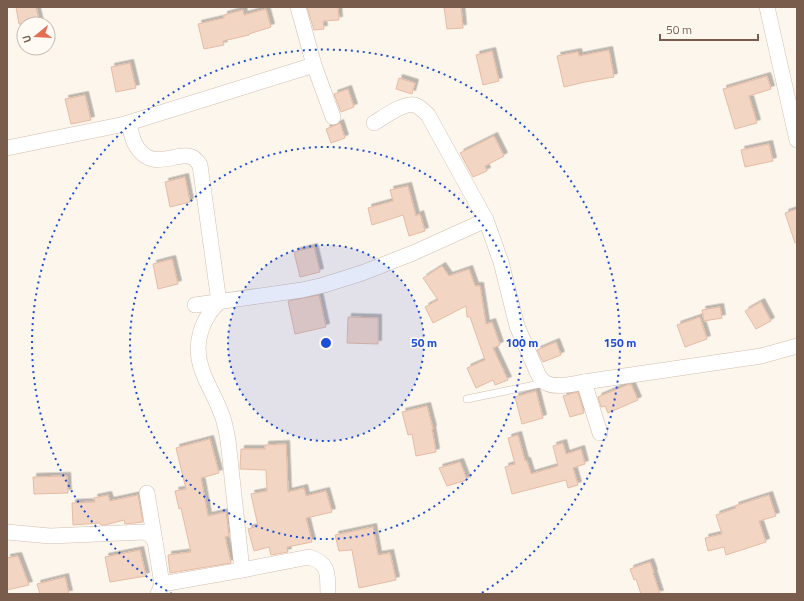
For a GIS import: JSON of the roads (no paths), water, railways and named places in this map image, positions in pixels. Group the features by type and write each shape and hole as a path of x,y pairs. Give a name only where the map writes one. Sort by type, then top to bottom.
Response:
{"street":[{"path":"298,7 314,65 333,117"},
{"path":"767,7 797,140"},
{"path":"7,148 128,123 314,65"},
{"path":"374,123 403,106 410,105 416,105 422,109 434,123 486,220 501,262 517,326 542,380 552,385 562,385 761,356 797,346"},
{"path":"128,123 135,144 146,157 153,159 167,159 184,156 193,158 200,165 219,302"},
{"path":"195,305 302,290 324,285 413,253 486,220"},
{"path":"219,302 209,313 202,328 198,340 198,353 202,370 221,411 228,440 242,570"},
{"path":"584,382 600,433"},
{"path":"147,493 155,542 160,589 242,570 309,557 314,558 324,564 327,573 328,594"},
{"path":"7,532 50,536 144,532 151,535 155,542"}],"lane":[{"path":"467,399 546,382"}]}
